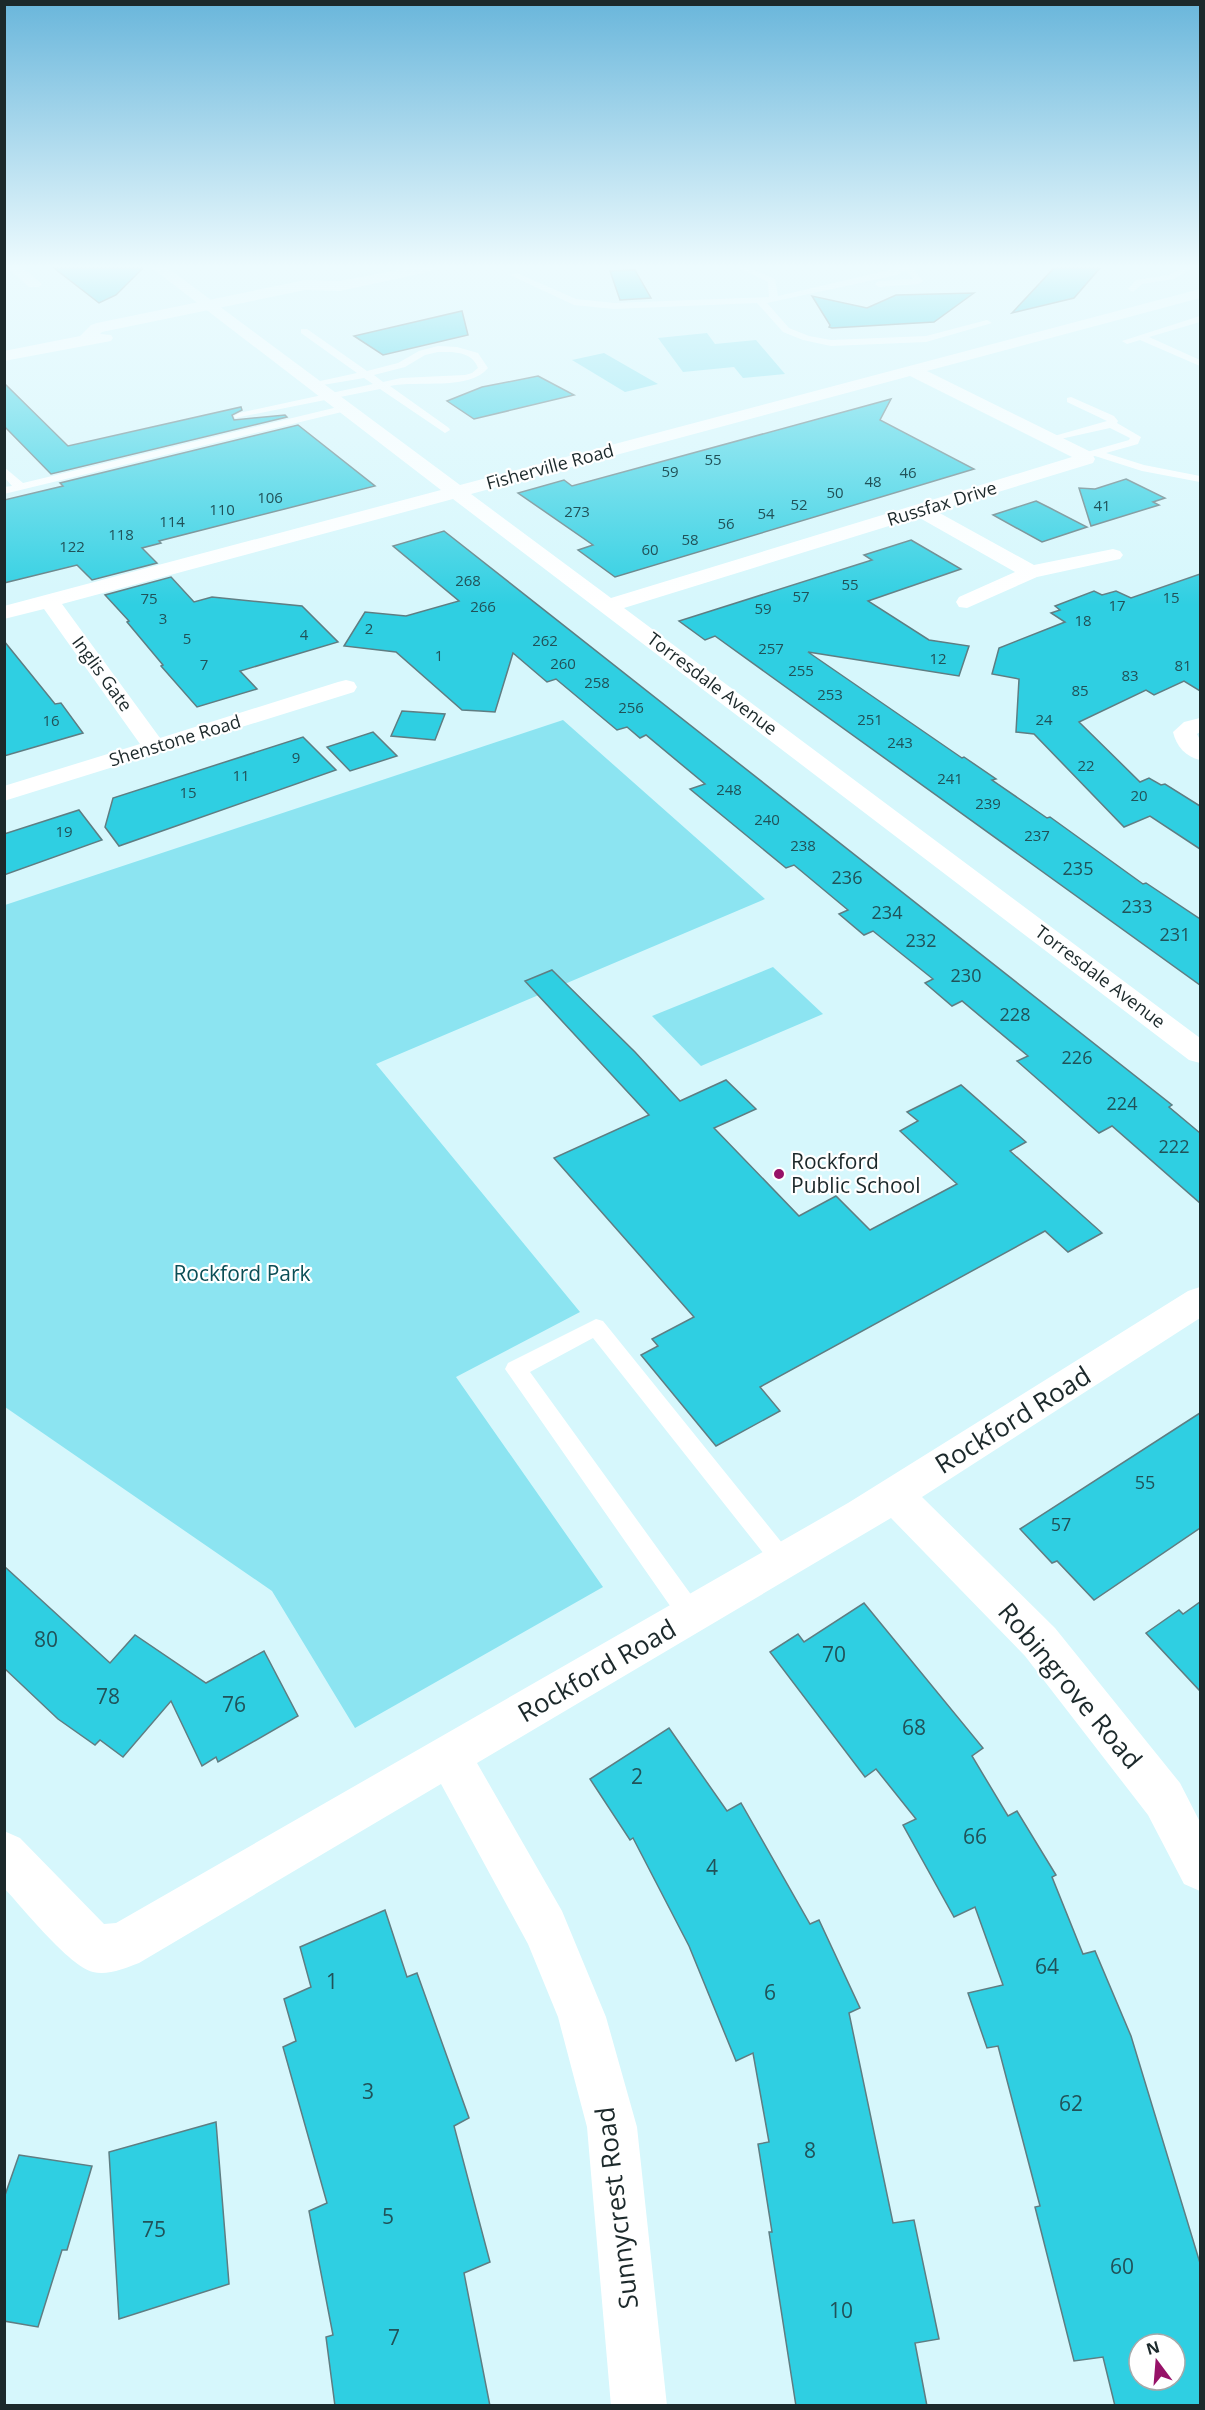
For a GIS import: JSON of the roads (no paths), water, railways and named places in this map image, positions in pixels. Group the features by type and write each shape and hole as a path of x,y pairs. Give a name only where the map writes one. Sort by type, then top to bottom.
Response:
{"street":[{"name":"Torresdale Avenue","path":"309,380 1200,1053"},
{"name":"Fisherville Road","path":"4,613 872,380"},
{"path":"932,380 1052,440 1090,455"},
{"name":"Russfax Drive","path":"609,606 1082,462 1090,455"},
{"path":"921,511 1031,572"},
{"path":"967,602 1031,572 1113,555"},
{"name":"Inglis Gate","path":"49,601 155,748"},
{"name":"Shenstone Road","path":"4,794 346,687"},
{"name":"Rockford Road","path":"4,1854 95,1949 122,1946 894,1495 1200,1301"},
{"name":"Robingrove Road","path":"894,1495 1040,1642 1164,1799 1200,1868"},
{"name":"Sunnycrest Road","path":"450,1756 545,1928 582,2016 612,2127 639,2406"}],"lane":[{"path":"239,416 348,380"},
{"path":"375,380 445,429"},
{"path":"322,390 417,380"},
{"path":"1071,400 1110,418 1113,421 1111,424"},
{"path":"4,491 346,408"},
{"path":"1052,440 1111,424 1132,433 1136,440 1090,455"},
{"path":"1090,455 1200,479"},
{"path":"4,470 20,487"},
{"path":"691,1615 516,1369 596,1327 783,1561"}],"place":[{"name":"Rockford Public School","path":"779,1174"}],"park label":[{"name":"Rockford Park","path":"242,1274"}]}
